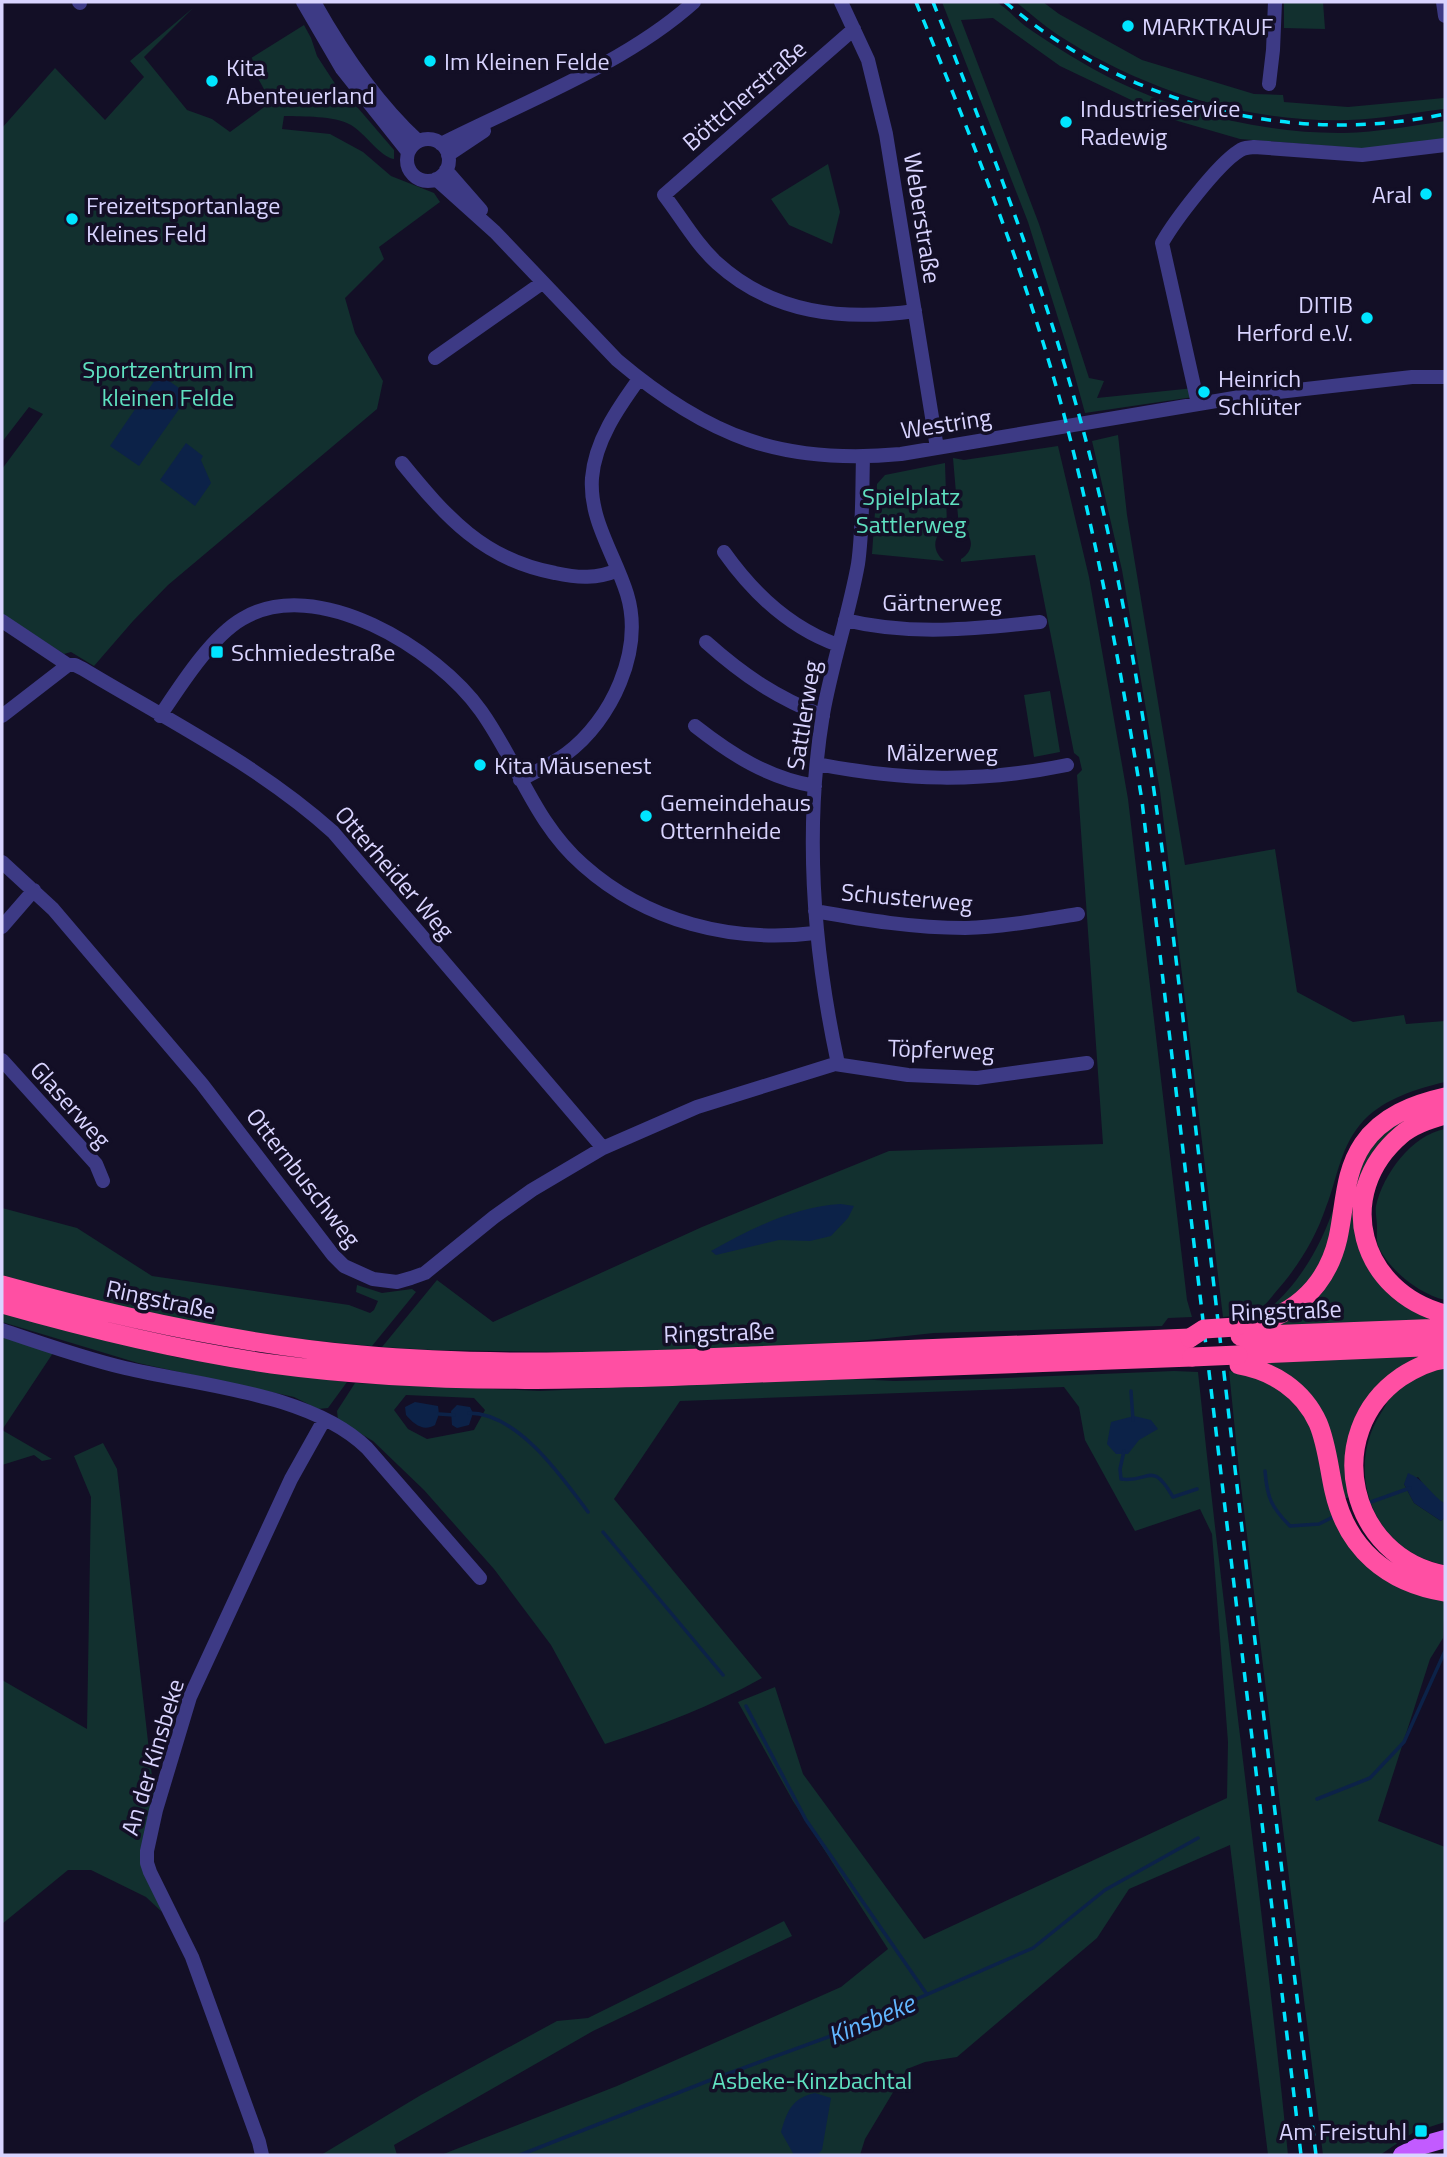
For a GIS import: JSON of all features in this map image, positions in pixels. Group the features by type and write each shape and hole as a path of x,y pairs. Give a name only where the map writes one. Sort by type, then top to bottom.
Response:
{"highway":[{"path":"1445,1097 1418,1103 1397,1113 1364,1143 1353,1162 1338,1239 1330,1261 1309,1294 1276,1318 1257,1325 1237,1346 1255,1368 1282,1381 1298,1393 1319,1424 1341,1513 1358,1545 1388,1572 1412,1585 1445,1592"},
{"path":"1445,1115 1403,1133 1384,1152 1365,1191 1362,1215 1364,1239 1381,1274 1411,1301 1445,1314"},
{"name":"Ringstraße","path":"2,1285 88,1309 193,1333 365,1365"},
{"name":"Ringstraße","path":"2,1304 84,1327 189,1350 271,1364 585,1362 1191,1348 1445,1328"},
{"name":"Ringstraße","path":"1237,1346 1445,1346"},
{"name":"Ringstraße","path":"1191,1348 1217,1356 1225,1364 1237,1346"},
{"path":"1445,1359 1414,1369 1392,1384 1375,1401 1356,1442 1353,1464 1361,1506 1375,1531 1392,1549 1421,1567 1445,1575"}],"main road":[{"path":"1402,2155 1420,2146 1445,2139"}],"street":[{"path":"303,2 342,69 413,147"},
{"path":"314,2 373,94 413,147"},
{"path":"413,147 426,139 443,162 511,112 637,44 674,20 694,2"},
{"name":"Weberstraße","path":"841,2 868,60 886,134 937,448"},
{"path":"1269,84 1275,2"},
{"path":"1443,2 1445,16"},
{"name":"Böttcherstraße","path":"854,29 664,195 717,263 768,297 790,306 850,316 882,316 915,311"},
{"path":"1198,404 1162,243 1195,198 1233,155 1244,148 1254,147 1362,155 1445,145"},
{"name":"Westring","path":"413,147 407,162 415,176 422,180 443,162 495,232 617,360 639,379 705,423 751,442 803,454 863,457 937,448 1198,404 1412,377 1445,377"},
{"path":"435,358 542,283"},
{"name":"Westring","path":"1412,377 1445,368"},
{"path":"520,780 566,754 584,738 601,717 622,676 630,636 628,596 594,513 592,478 598,448 605,432 639,379"},
{"name":"Sattlerweg","path":"835,1063 816,933 817,764 823,716 858,561 863,457"},
{"path":"402,463 458,526 508,558 541,571 580,577 604,576 618,570"},
{"path":"724,552 739,574 780,613 820,638 838,645"},
{"path":"160,716 217,639 243,618 276,606 312,607 346,615 401,640 437,665 480,709 500,740 539,814 568,850 605,883 628,898 679,921 713,930 763,936 816,933"},
{"name":"Gärtnerweg","path":"845,620 915,630 969,630 1040,622"},
{"name":"Otterheider Weg","path":"2,621 68,665 83,669 279,789 333,832 603,1148"},
{"path":"706,642 751,680 792,704 823,716"},
{"path":"2,716 68,665"},
{"path":"695,726 754,766 793,782 816,786"},
{"name":"Mälzerweg","path":"817,764 864,773 927,779 1022,774 1067,765"},
{"name":"Otternbuschweg","path":"2,862 53,909 202,1084 333,1255 359,1275 373,1279 397,1282 425,1273 513,1203 603,1148 697,1107 835,1063"},
{"path":"2,927 34,890"},
{"name":"Schusterweg","path":"815,911 866,920 967,928 1003,926 1078,914"},
{"name":"Glaserweg","path":"2,1060 96,1164 103,1181"},
{"name":"Töpferweg","path":"835,1063 908,1074 977,1078 1087,1063"},
{"path":"2,1330 57,1349 124,1367 291,1404 350,1432 480,1578"},
{"name":"An der Kinsbeke","path":"262,2155 260,2141 192,1957 150,1872 147,1851 167,1767 190,1697 291,1479 324,1420"}],"green space":[{"path":"942,2 996,2 1025,26 1104,75 1142,93 1227,120 1286,130 1344,133 1445,121 1445,140 1368,149 1240,139 1171,119 1060,66 993,18 961,20 1039,224 1089,378 1104,381 1097,398 1204,387 1207,395 1085,413 1028,222"},
{"path":"1016,2 1043,2 1059,14 1142,60 1254,94 1283,95 1284,102 1348,107 1444,98 1444,109 1348,120 1272,116 1234,109 1160,87 1125,72 1058,35"},
{"path":"1284,2 1323,2 1325,29 1284,28"},
{"name":"Sportzentrum Im kleinen Felde","path":"193,8 144,57 187,110 212,119 230,132 271,102 248,60 304,25 317,56 343,96 358,108 394,150 394,159 383,154 362,133 344,122 318,117 284,116 282,129 330,134 363,152 391,176 434,193 440,202 379,247 384,259 345,298 355,333 383,381 377,409 168,585 94,666 71,652 64,654 2,614 2,469 43,414 29,407 2,442 2,128 55,68 105,120 144,77 130,61"},
{"path":"828,164 840,212 832,244 789,225 771,199"},
{"path":"1118,435 1127,515 1185,865 1275,849 1297,992 1353,1022 1404,1015 1406,1024 1445,1021 1445,1082 1392,1100 1364,1120 1350,1140 1322,1219 1298,1264 1263,1306 1251,1313 1237,1316 1223,1317 1160,791 1122,570 1092,441"},
{"path":"1058,446 1089,577 1128,799 1187,1300 1192,1317 1168,1318 1162,1326 934,1333 821,1345 627,1353 382,1347 437,1280 493,1322 702,1227 889,1151 1103,1144 1077,775 1082,770 1079,757 1074,753 1035,555 961,562 971,543 968,535 959,528 953,458 964,460"},
{"name":"Spielplatz Sattlerweg","path":"945,463 947,526 935,543 937,552 944,561 872,554 877,484 885,475"},
{"path":"1050,691 1060,752 1034,757 1024,695"},
{"path":"1445,1088 1445,1091 1416,1099 1390,1112 1368,1131 1351,1156 1344,1175 1328,1250 1321,1267 1310,1283 1294,1298 1261,1315 1286,1292 1307,1265 1335,1204 1339,1180 1347,1159 1366,1129 1394,1107"},
{"path":"1427,1106 1379,1150 1360,1245 1445,1319 1262,1329 1305,1304 1360,1163 1387,1127"},
{"path":"1445,1129 1445,1300 1416,1287 1384,1257 1377,1241 1376,1206 1385,1181 1401,1158 1421,1139"},
{"path":"2,1208 77,1228 152,1276 349,1305 370,1313 378,1301 356,1292 357,1285 382,1293 412,1289 416,1292 372,1346 278,1336 185,1320 92,1300 2,1275"},
{"path":"2,1311 175,1357 347,1382 328,1408 318,1409 294,1397 138,1363 2,1322"},
{"path":"2,1335 53,1353 2,1430"},
{"path":"1433,1354 1369,1397 1350,1497 1343,1499 1332,1444 1255,1361"},
{"path":"1445,1367 1445,1504 1432,1496 1418,1477 1404,1484 1414,1503 1441,1521 1445,1517 1445,1565 1420,1557 1400,1544 1384,1527 1372,1506 1366,1484 1365,1460 1370,1436 1391,1396 1424,1374"},
{"path":"1229,1371 1250,1374 1282,1389 1309,1421 1338,1526 1445,1599 1443,1638 1430,1659 1378,1821 1445,1847 1445,2122 1414,2132 1380,2155 1323,2155"},
{"name":"Asbeke-Kinzbachtal","path":"1198,1372 1288,2155 1268,2155 1230,1845 1129,1889 1097,1938 957,2057 925,2062 907,2069 865,2139 860,2155 441,2155 617,2086 841,1987 888,1949 793,1801 738,1702 775,1687 803,1774 924,1939 1227,1798 1228,1742 1212,1534 1200,1509 1135,1531 1085,1440 1079,1407 1064,1387 680,1401 614,1499 762,1678 685,1715 605,1744 551,1645 494,1569 424,1490 373,1441 338,1420 337,1411 355,1383 540,1391 834,1378 894,1381","holes":["406,1395 474,1398 485,1410 474,1430 427,1439 408,1429 394,1410"]},
{"path":"2,1430 52,1459 42,1461 34,1455 2,1465"},
{"path":"103,1443 117,1469 155,1803 143,1851 162,1912 146,1897 91,1870 68,1870 2,1924 2,1680 87,1729 91,1497 74,1456"},
{"path":"784,1921 792,1936 593,2031 394,2145 397,2155 321,2155 421,2095 557,2021 588,2018"}],"water":[{"path":"159,374 189,395 139,466 110,446"},
{"path":"186,443 203,456 201,460 211,483 195,506 160,480"},
{"path":"841,1204 854,1206 848,1218 831,1236 810,1241 779,1240 716,1255 711,1251 757,1227 790,1214"},
{"path":"415,1402 438,1406 439,1414 435,1425 423,1427 406,1415 405,1407"},
{"path":"457,1405 470,1407 473,1413 469,1425 457,1428 452,1425 451,1411"},
{"path":"1134,1416 1151,1420 1158,1429 1139,1440 1128,1454 1116,1454 1107,1444 1111,1422"},
{"path":"1408,1473 1419,1479 1445,1504 1445,1517 1441,1521 1414,1503 1404,1484"},
{"path":"815,2093 831,2098 822,2150 817,2155 794,2155 781,2132 783,2124 796,2102"}],"waterway":[{"path":"1131,1391 1133,1420"},
{"path":"469,1413 487,1416 521,1435 552,1465 588,1512"},
{"path":"439,1414 454,1415"},
{"path":"1124,1451 1121,1479 1155,1476 1166,1485 1173,1497 1197,1489"},
{"path":"1265,1471 1271,1501 1290,1526 1319,1524 1335,1516"},
{"path":"1368,1503 1410,1488"},
{"path":"603,1532 723,1675"},
{"name":"Kinsbeke","path":"1317,1799 1370,1778 1404,1742 1445,1651"},
{"path":"746,1706 806,1820 926,1993"},
{"name":"Kinsbeke","path":"520,2155 839,2033 1033,1948 1105,1890 1198,1838"}],"railway":[{"path":"916,2 996,204 1048,359 1087,508 1126,703 1142,801 1301,2155"},
{"path":"933,2 999,171 1058,343 1091,460 1130,641 1171,915 1316,2155"},
{"path":"1005,2 1052,37 1103,67 1156,91 1212,109 1269,120 1327,125 1386,123 1445,114"}],"place":[{"name":"MARKTKAUF","path":"1128,26"},
{"name":"Im Kleinen Felde","path":"430,61"},
{"name":"Kita Abenteuerland","path":"212,81"},
{"name":"Industrieservice Radewig","path":"1066,122"},
{"name":"Aral","path":"1426,194"},
{"name":"Freizeitsportanlage Kleines Feld","path":"72,219"},
{"name":"DITIB Herford e.V.","path":"1367,318"},
{"name":"Heinrich Schlüter","path":"1204,392"},
{"name":"Schmiedestraße","path":"217,652"},
{"name":"Kita Mäusenest","path":"480,765"},
{"name":"Gemeindehaus Otternheide","path":"646,816"},
{"name":"Am Freistuhl","path":"1421,2131"}]}
